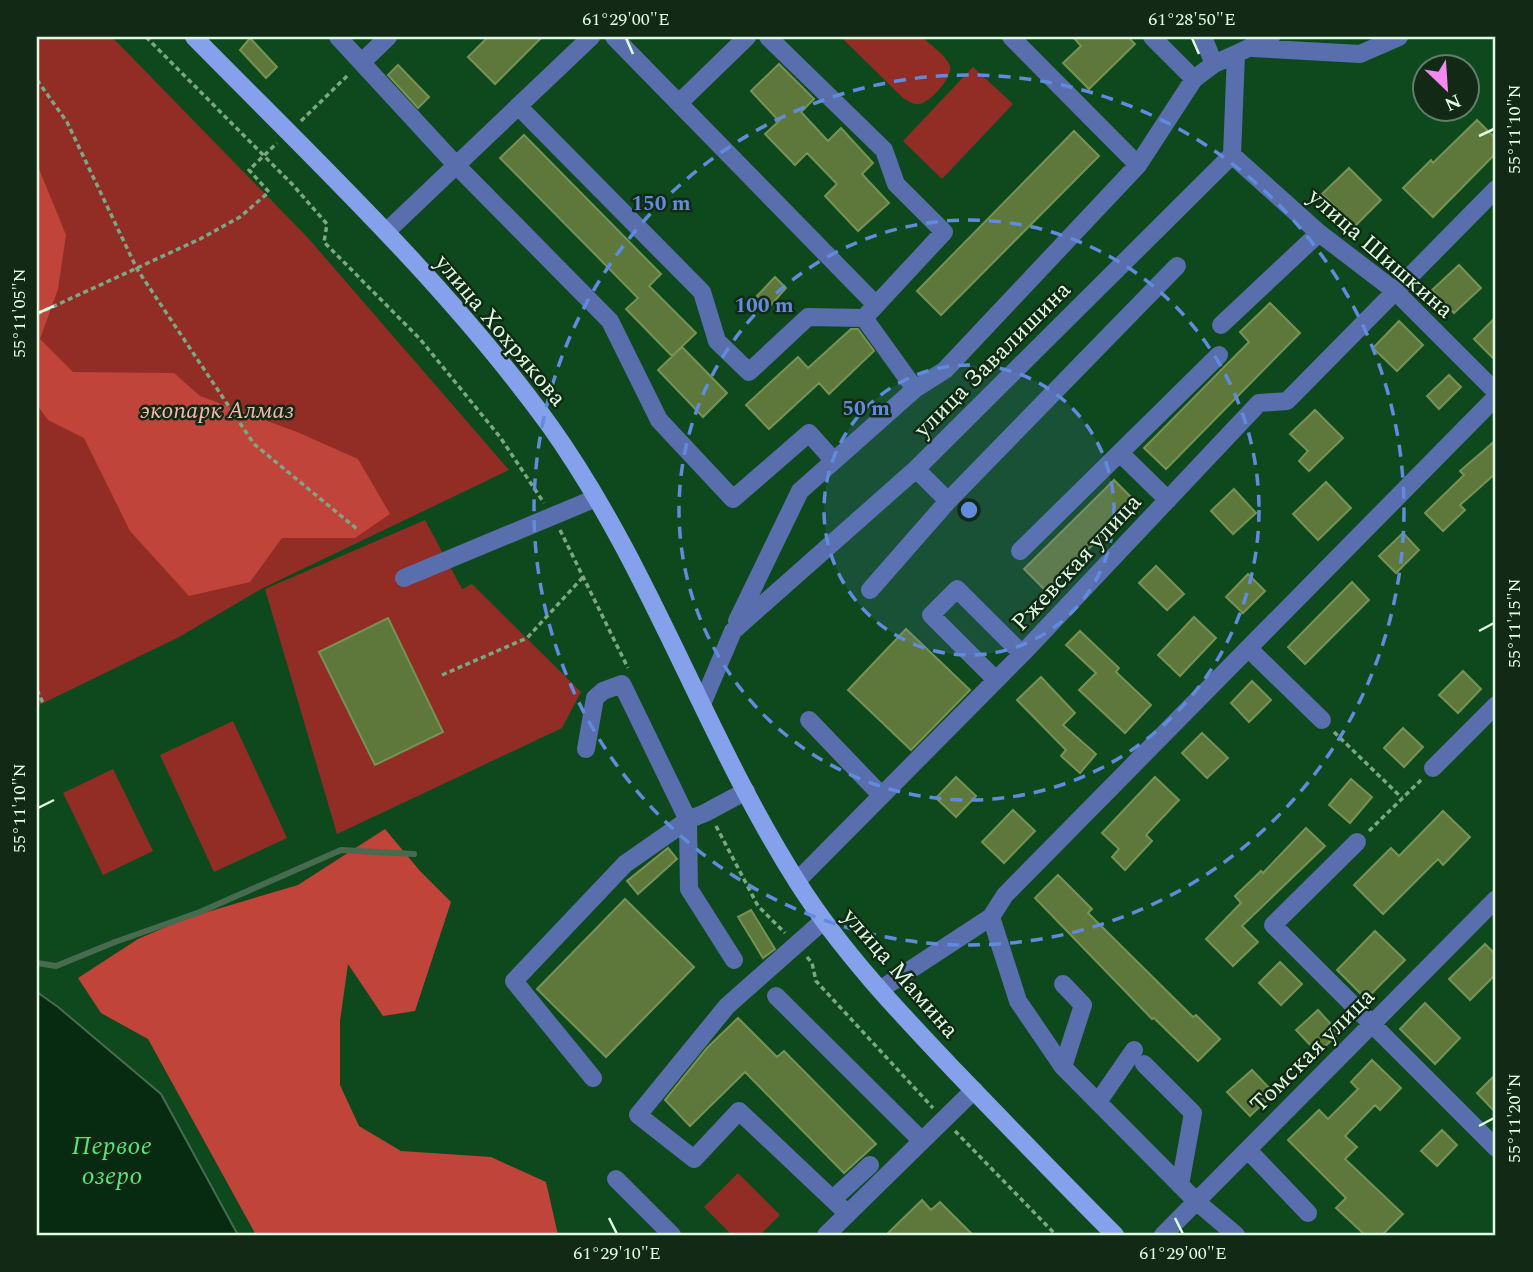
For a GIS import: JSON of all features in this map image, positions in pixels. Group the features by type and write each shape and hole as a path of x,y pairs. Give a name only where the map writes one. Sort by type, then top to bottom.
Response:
{"main road":[{"name":"улица Хохрякова","path":"194,37 386,232 487,342 552,429 596,498 702,704"},
{"name":"улица Мамина","path":"702,704 746,791 823,921 974,1090 1115,1235"}],"street":[{"path":"338,37 456,165 610,321 659,420 733,499 809,433 834,461"},
{"path":"362,62 388,37"},
{"path":"386,232 591,37"},
{"path":"614,37 679,103 870,312 915,389"},
{"path":"679,103 747,37"},
{"path":"518,106 702,292 717,341 749,373 808,317 870,312 944,232 896,184 884,150 768,37"},
{"path":"1011,37 1138,165"},
{"path":"1152,37 1194,79"},
{"path":"1203,37 1214,64"},
{"path":"733,631 800,491 915,389 945,370 1138,165 1194,79 1214,64 1271,37"},
{"path":"1243,50 1360,54 1399,37"},
{"path":"1232,155 1243,50"},
{"name":"улица Шишкина","path":"1232,155 1319,233 1395,291 1496,394"},
{"name":"улица Завалишина","path":"702,704 733,631 916,469 1232,155"},
{"name":"Ржевская улица","path":"797,881 1022,654 1259,403 1287,401 1496,189"},
{"path":"1221,325 1319,233"},
{"path":"870,590 948,501 1177,267"},
{"path":"1020,551 1219,355"},
{"path":"881,989 991,917 1005,895 1496,394"},
{"path":"1120,453 1168,499"},
{"path":"916,469 948,501"},
{"path":"404,578 596,498"},
{"path":"996,680 931,615 957,589 1022,654"},
{"path":"1249,649 1322,720"},
{"path":"586,749 595,698 603,691 622,684 688,820 689,889 734,960"},
{"path":"1433,768 1496,705"},
{"path":"809,720 881,795"},
{"path":"593,1078 514,981 625,864 688,820 746,791"},
{"path":"1357,842 1272,925 1496,1149"},
{"name":"Томская улица","path":"1163,1235 1496,899"},
{"path":"991,917 1018,1001 1063,1067 1197,1202 1236,1235"},
{"path":"823,921 727,1006 638,1115 694,1159 739,1111 848,1214"},
{"path":"1063,984 1083,1005 1063,1067"},
{"path":"776,996 922,1141"},
{"path":"1098,1102 1139,1057 1193,1113 1181,1185"},
{"path":"833,1233 848,1214 974,1090"},
{"path":"1248,1150 1308,1213"},
{"path":"833,1199 870,1165"},
{"path":"616,1179 672,1235"}],"path":[{"path":"146,37 292,184 327,224 324,242 420,339 500,437 553,517 631,673"},
{"path":"37,314 137,269 240,217 270,192 249,170 362,62"},
{"path":"37,80 67,122 137,269 254,444 357,529"},
{"path":"442,676 527,638 584,576"},
{"path":"37,690 43,703"},
{"path":"1322,720 1402,798"},
{"path":"1357,842 1433,768"},
{"path":"705,813 718,828 758,906 813,963 816,981 943,1119 1056,1235"}],"green space":[{"name":"экопарк Алмаз","path":"37,37 112,37 308,238 509,470 261,589 179,637 37,706"},
{"path":"841,37 922,37 945,58 950,71 944,83 924,103 913,103 903,98"},
{"path":"973,67 1013,104 942,179 903,141"},
{"path":"37,164 66,235 58,289 40,339 73,372 174,373 200,396 297,432 358,459 390,514 355,538 282,538 250,582 189,596 130,531 84,438 48,420 37,405"},
{"path":"425,520 462,589 472,584 581,692 562,728 337,834 265,589"},
{"path":"233,721 287,838 214,872 160,755"},
{"path":"113,769 153,851 103,875 63,793"},
{"path":"385,829 420,871 451,902 415,1011 383,1016 348,964 340,1021 340,1085 359,1126 401,1151 491,1157 546,1182 558,1235 256,1235 148,1039 101,1013 78,978 138,939 187,918 298,885"},
{"path":"738,1173 780,1215 760,1235 732,1235 704,1207"}],"water":[{"name":"Первое озеро","path":"37,992 161,1094 238,1235 37,1235"}],"building":[{"path":"488,37 542,37 495,84 468,57"},
{"path":"1073,37 1128,37 1135,44 1089,89 1063,63 1081,46"},
{"path":"250,38 277,67 266,78 240,50"},
{"path":"779,64 814,99 801,112 828,141 841,128 873,163 862,174 889,203 858,231 825,196 837,184 807,153 795,165 765,134 779,121 751,91"},
{"path":"398,65 429,97 418,108 388,75"},
{"path":"1475,122 1479,122 1496,139 1496,153 1433,217 1403,188 1431,160 1433,163"},
{"path":"1074,131 1099,156 941,315 917,291"},
{"path":"524,135 661,274 649,286 696,333 672,356 626,309 638,298 500,158"},
{"path":"1349,168 1381,200 1355,226 1322,194"},
{"path":"1459,265 1481,288 1454,313 1432,290"},
{"path":"775,277 786,288 769,307 757,296"},
{"path":"1270,303 1300,333 1166,469 1144,448 1249,342 1240,332"},
{"path":"1496,317 1496,361 1474,339"},
{"path":"1399,321 1423,345 1397,371 1373,348"},
{"path":"851,329 858,329 874,351 829,394 819,383 769,429 746,405 798,357 808,368"},
{"path":"682,347 727,393 703,417 658,370"},
{"path":"1449,375 1461,387 1439,409 1427,396"},
{"path":"1315,410 1343,438 1309,471 1299,461 1308,451 1290,434"},
{"path":"1496,440 1496,473 1460,505 1465,510 1443,531 1425,513 1464,475 1460,471"},
{"path":"1114,480 1136,502 1046,591 1024,569"},
{"path":"1326,482 1351,508 1318,540 1293,514"},
{"path":"1234,489 1256,513 1233,534 1211,511"},
{"path":"1403,533 1419,550 1396,573 1379,556"},
{"path":"1156,566 1184,594 1167,610 1139,583"},
{"path":"1248,574 1265,591 1243,613 1226,597"},
{"path":"1352,582 1369,600 1305,664 1288,647"},
{"path":"1194,617 1216,638 1180,676 1158,655"},
{"path":"388,618 443,732 375,765 319,652"},
{"path":"906,629 970,690 911,750 848,690"},
{"path":"1080,631 1119,668 1116,672 1151,705 1125,733 1079,690 1096,673 1066,645"},
{"path":"1463,671 1481,689 1458,713 1439,695"},
{"path":"1041,677 1075,713 1063,725 1096,754 1080,773 1061,756 1066,750 1017,700"},
{"path":"1252,681 1271,700 1249,722 1231,703"},
{"path":"1403,728 1423,747 1404,767 1384,748"},
{"path":"1202,733 1228,758 1207,778 1182,753"},
{"path":"956,777 976,796 956,817 936,798"},
{"path":"1155,777 1179,800 1146,835 1152,841 1125,870 1112,857 1119,849 1102,833"},
{"path":"1351,779 1372,797 1350,823 1329,805"},
{"path":"1013,810 1035,831 1004,863 982,842"},
{"path":"1443,811 1470,837 1443,865 1438,859 1383,914 1354,885 1391,848 1399,856"},
{"path":"1306,828 1325,846 1242,926 1258,942 1233,966 1206,939 1241,903 1235,896 1261,871 1263,873"},
{"path":"668,848 677,859 638,894 627,881"},
{"path":"1058,875 1092,909 1088,913 1193,1017 1196,1015 1220,1039 1198,1061 1152,1019 1035,898"},
{"path":"625,899 694,967 606,1057 537,989"},
{"path":"751,910 775,949 763,958 738,917"},
{"path":"1375,931 1405,960 1366,999 1337,970"},
{"path":"1485,944 1496,955 1496,974 1470,1000 1449,979"},
{"path":"1280,962 1302,984 1281,1005 1259,983"},
{"path":"1425,1003 1460,1038 1435,1064 1400,1029"},
{"path":"1318,1010 1339,1033 1318,1053 1296,1030"},
{"path":"738,1018 777,1057 784,1051 876,1144 844,1173 745,1072 690,1126 665,1100 707,1048"},
{"path":"1372,1060 1401,1088 1380,1110 1375,1105 1345,1136 1357,1147 1345,1159 1403,1214 1382,1235 1365,1235 1336,1208 1346,1198 1288,1140 1319,1110 1328,1119 1358,1089 1351,1082"},
{"path":"1252,1070 1274,1093 1250,1116 1227,1092"},
{"path":"1496,1074 1496,1113 1477,1093"},
{"path":"1442,1130 1457,1145 1437,1166 1421,1151"},
{"path":"922,1200 931,1210 940,1202 973,1235 886,1235"}],"waterway":[{"path":"37,963 56,966 200,912 341,850 414,854"}]}
